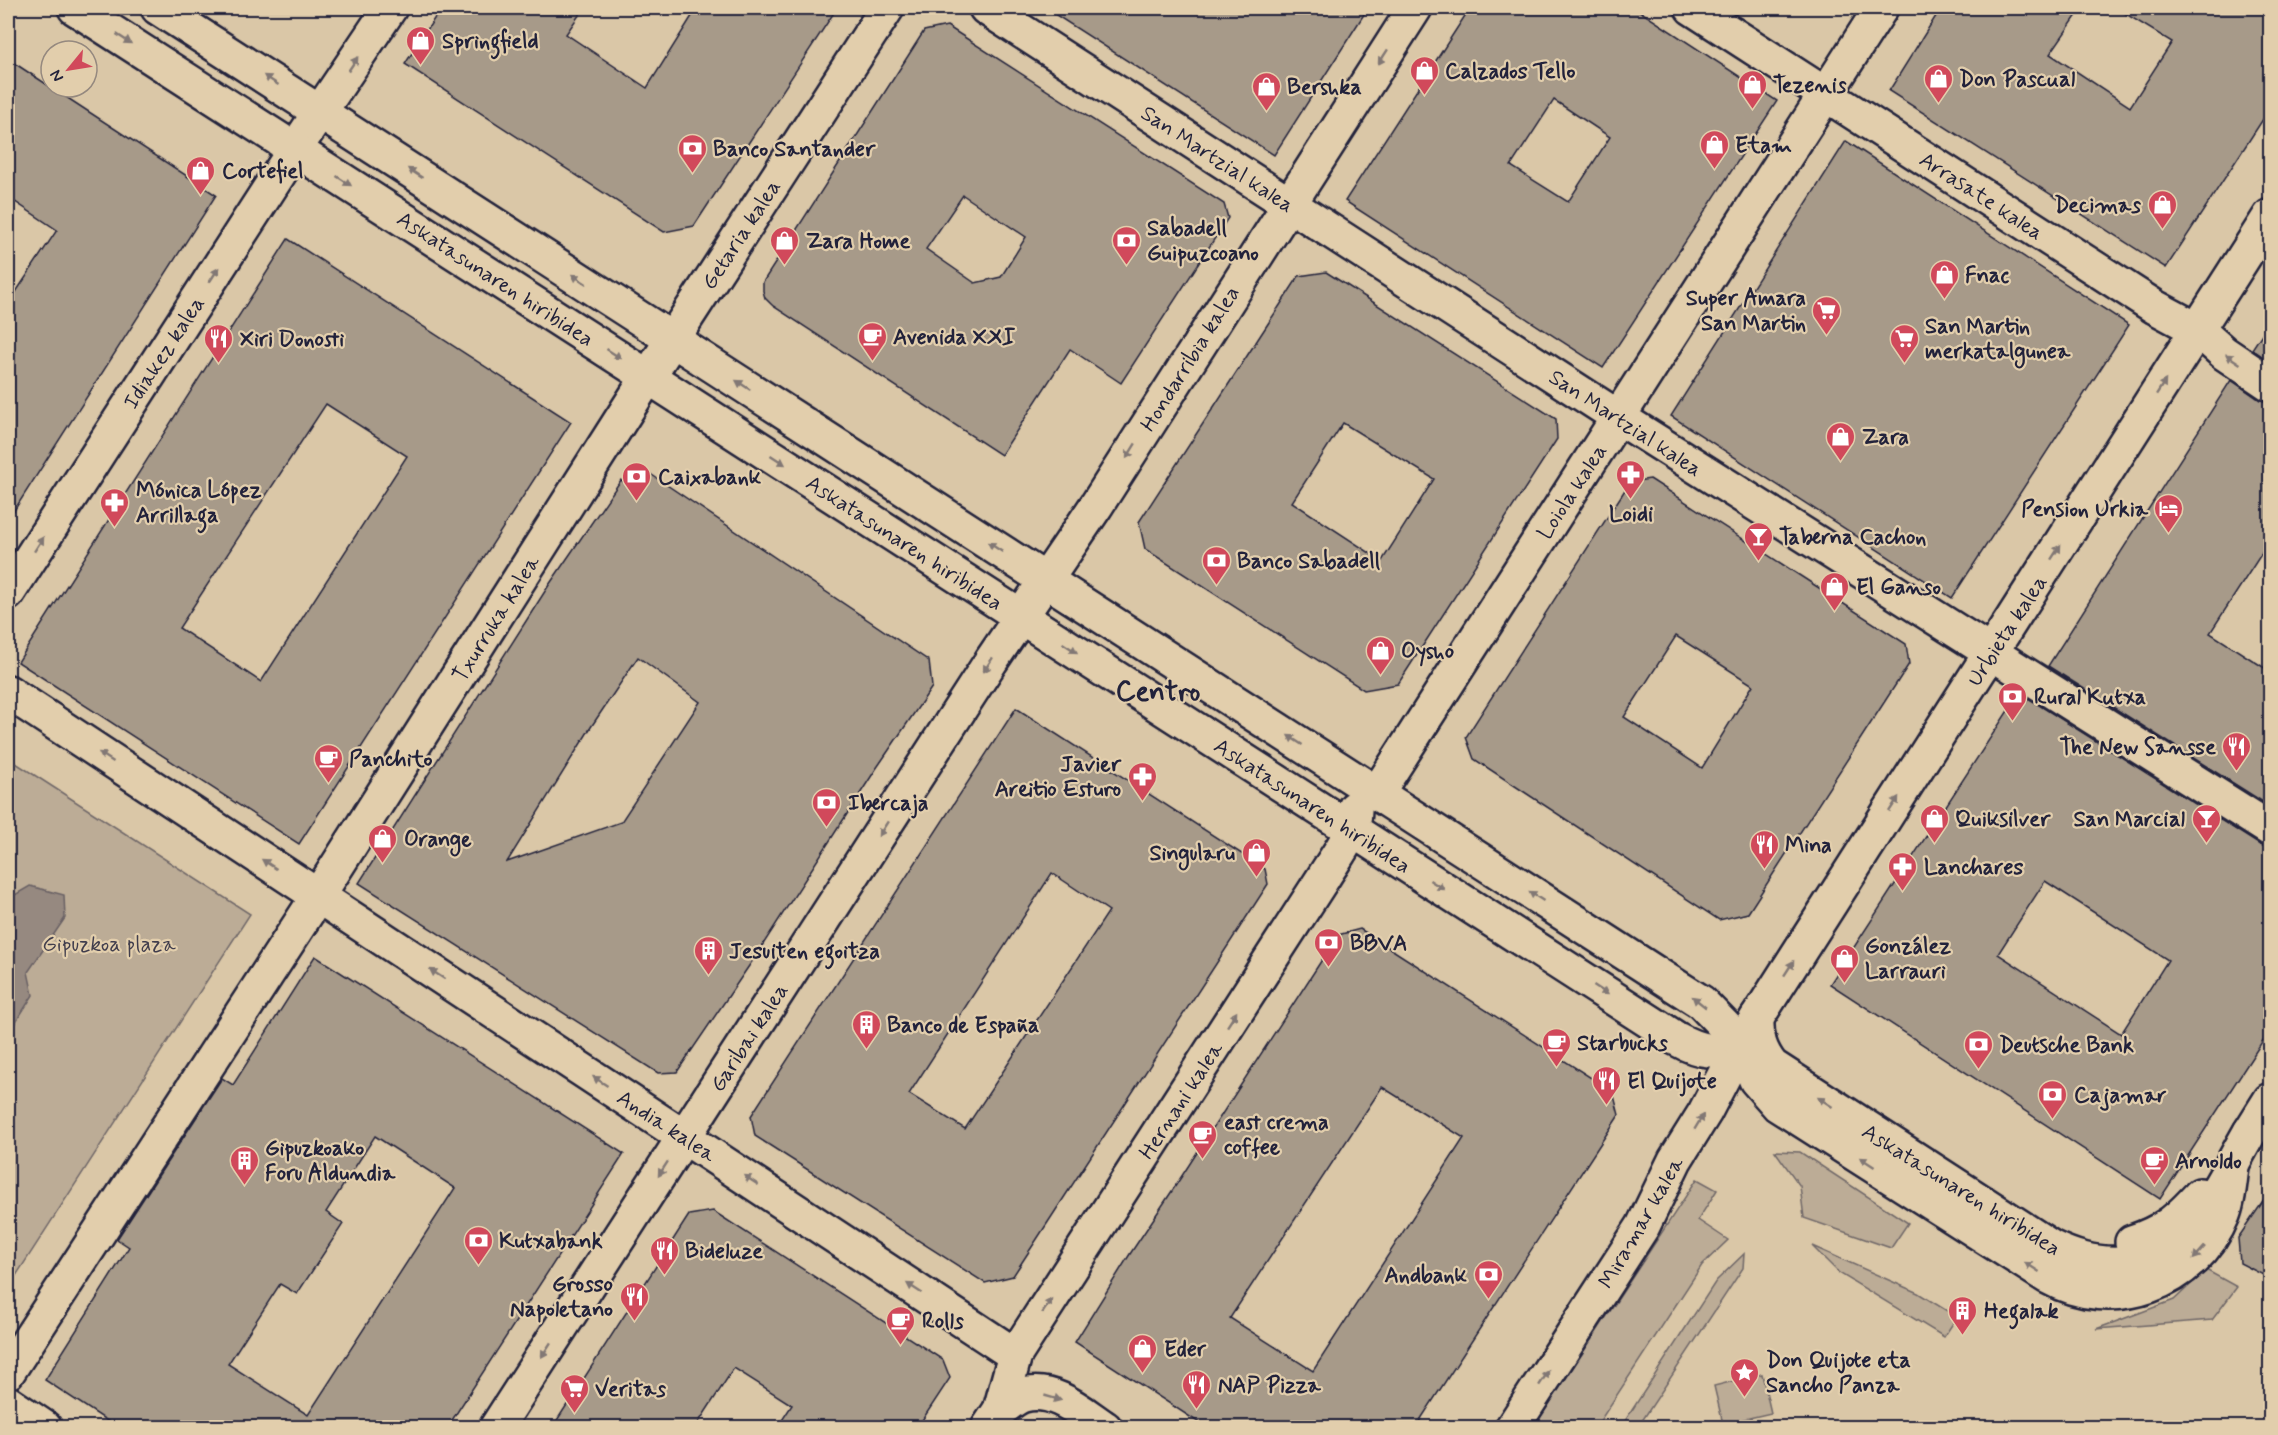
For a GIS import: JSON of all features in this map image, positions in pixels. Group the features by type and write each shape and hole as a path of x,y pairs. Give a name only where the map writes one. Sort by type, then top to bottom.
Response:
{"street":[{"name":"Askatasunaren hiribidea","path":"75,8 1685,1043 1709,1051 1723,1050 1749,1030"},
{"name":"Askatasunaren hiribidea","path":"158,8 1377,794 1701,1002 1749,1030 1772,1066 2041,1241 2074,1258 2098,1264 2123,1263 2147,1258 2169,1246 2189,1230 2202,1214 2233,1161"},
{"name":"Idiakez kalea","path":"8,593 295,149 390,8"},
{"name":"Getaria kalea","path":"673,339 887,8"},
{"name":"San Martzial kalea","path":"986,8 1618,417 2271,829"},
{"name":"Hondarribia kalea","path":"1020,616 1096,506 1415,8"},
{"name":"Arrasate kalea","path":"1692,8 2155,307 2198,330 2224,353 2271,384"},
{"name":"Loiola kalea","path":"1377,794 1881,8"},
{"name":"Urbieta kalea","path":"1749,1030 2271,216"},
{"name":"Txurruka kalea","path":"318,896 673,339"},
{"name":"Garibai kalea","path":"496,1428 1020,616"},
{"path":"8,692 318,896 8,1372"},
{"path":"1344,772 1355,806 1356,820 1353,830"},
{"name":"Hernani kalea","path":"994,1419 1015,1355 1353,830"},
{"name":"Andia kalea","path":"318,896 1015,1355"},
{"name":"Miramar kalea","path":"1512,1428 1643,1226 1675,1160 1706,1112 1749,1030"},
{"path":"2132,1242 2152,1235 2175,1221 2264,1126 2271,1100"},
{"path":"994,1419 1023,1395 1051,1395 1105,1428"},
{"path":"8,1403 45,1428"}],"green space":[{"name":"Gipuzkoa plaza","path":"8,758 250,914 8,1288"},
{"path":"1775,1151 1800,1152 1908,1223 1891,1248 1804,1218 1800,1186"},
{"path":"1697,1179 1717,1190 1698,1220 1728,1240 1702,1265 1596,1427 1534,1427"},
{"path":"1812,1246 1918,1293 1957,1317 1944,1337 1839,1273"},
{"path":"1744,1254 1743,1268 1638,1427 1621,1427 1716,1281"},
{"path":"2206,1270 2237,1287 2212,1320 2096,1329 2174,1300"},
{"path":"1762,1374 1771,1413 1723,1424 1714,1386"}],"shaded area":[{"path":"30,886 64,895 65,918 28,972 33,995 8,1034 8,899"}],"building":[{"path":"441,8 584,8 566,34 647,88 697,8 837,8 694,226 664,232 405,64"},
{"path":"1045,8 1368,8 1274,155"},
{"path":"1470,8 1635,8 1777,101 1603,368 1345,201","holes":["1554,100 1610,137 1568,202 1511,166"]},
{"path":"1941,8 2082,8 2050,54 2130,107 2172,42 2116,8 2271,8 2271,107 2166,268 1889,91"},
{"path":"947,26 1224,204 1228,218 1121,383 1070,349 1001,455 773,306 765,298 763,291 763,282 924,31","holes":["963,195 1026,237 1001,277 975,283 926,249"]},
{"path":"8,59 39,79 39,99 69,99 216,195 8,520 8,304 57,230 8,197"},
{"name":"San Martin merkatalgunea","path":"1846,141 2129,325 1952,598 1671,416"},
{"path":"288,239 571,422 299,844 18,662","holes":["326,404 407,456 261,682 179,628"]},
{"path":"1326,272 1556,419 1557,439 1398,684 1364,690 1145,549 1139,522 1299,276","holes":["1343,423 1434,479 1382,561 1292,502"]},
{"path":"2271,320 2271,362 2252,349"},
{"path":"2231,380 2260,400 2271,402 2271,539 2210,633 2271,672 2271,807 2048,666"},
{"path":"646,471 929,661 932,687 677,1072 658,1073 359,883 549,585 621,480 634,488","holes":["638,657 700,702 621,822 507,862 591,727"]},
{"path":"1650,479 1906,644 1909,664 1748,913 1719,920 1474,759 1466,737 1630,482","holes":["1676,636 1753,685 1702,768 1624,717"]},
{"path":"2028,698 2260,845 2271,848 2271,1028 2160,1199 1830,984 2011,706 2019,712","holes":["2045,881 2168,960 2121,1034 1998,954"]},
{"path":"1016,708 1265,869 1268,884 1013,1276 985,1283 755,1136 751,1116","holes":["1052,873 1109,911 965,1129 909,1094"]},
{"path":"1360,929 1613,1092 1619,1115 1415,1428 1207,1428 1075,1342 1338,935","holes":["1382,1087 1464,1138 1313,1371 1230,1318"]},
{"path":"315,956 624,1154 447,1428 118,1428 45,1380 129,1247 117,1239 222,1078 233,1085","holes":["375,1136 455,1188 308,1415 228,1364 280,1284 297,1294 343,1224 326,1212"]},
{"path":"2271,1190 2271,1279 2240,1263 2238,1238"},
{"path":"713,1211 943,1360 950,1378 917,1428 777,1428 792,1405 734,1368 695,1428 552,1428 689,1215"}],"place":[{"name":"Springfield","path":"421,66"},
{"name":"Calzados Tello","path":"1424,96"},
{"name":"Don Pascual","path":"1938,104"},
{"name":"Tezenis","path":"1752,110"},
{"name":"Bershka","path":"1266,112"},
{"name":"Etam","path":"1714,170"},
{"name":"Banco Santander","path":"692,174"},
{"name":"Cortefiel","path":"201,196"},
{"name":"Decimas","path":"2162,230"},
{"name":"Zara Home","path":"785,266"},
{"name":"Sabadell Guipuzcoano","path":"1126,266"},
{"name":"Fnac","path":"1944,300"},
{"name":"Super Amara San Martin","path":"1827,336"},
{"name":"Avenida XXI","path":"872,362"},
{"name":"Xiri Donosti","path":"219,364"},
{"name":"San Martin merkatalgunea","path":"1904,364"},
{"name":"Zara","path":"1841,462"},
{"name":"Loidi","path":"1631,500"},
{"name":"Caixabank","path":"637,502"},
{"name":"Mónica López Arrillaga","path":"115,528"},
{"name":"Pension Urkia","path":"2169,534"},
{"name":"Taberna Cachon","path":"1758,562"},
{"name":"Banco Sabadell","path":"1216,586"},
{"name":"El Ganso","path":"1835,612"},
{"name":"Oysho","path":"1380,676"},
{"name":"Rural Kutxa","path":"2013,722"},
{"name":"The New Sansse","path":"2237,772"},
{"name":"Panchito","path":"328,784"},
{"name":"Javier Areitio Esturo","path":"1142,802"},
{"name":"Ibercaja","path":"827,828"},
{"name":"Quiksilver","path":"1934,844"},
{"name":"San Marcial","path":"2206,844"},
{"name":"Orange","path":"383,864"},
{"name":"Mina","path":"1764,870"},
{"name":"Singularu","path":"1256,878"},
{"name":"Lanchares","path":"1903,892"},
{"name":"BBVA","path":"1329,968"},
{"name":"Jesuiten egoitza","path":"708,976"},
{"name":"González Larrauri","path":"1844,984"},
{"name":"Banco de España","path":"866,1050"},
{"name":"Starbucks","path":"1556,1068"},
{"name":"Deutsche Bank","path":"1978,1070"},
{"name":"El Quijote","path":"1606,1106"},
{"name":"Cajamar","path":"2053,1120"},
{"name":"east crema coffee","path":"1203,1160"},
{"name":"Gipuzkoako Foru Aldundia","path":"244,1186"},
{"name":"Arnoldo","path":"2154,1186"},
{"name":"Kutxabank","path":"478,1266"},
{"name":"Bideluze","path":"664,1276"},
{"name":"Andbank","path":"1488,1300"},
{"name":"Grosso Napoletano","path":"634,1322"},
{"name":"Hegalak","path":"1963,1336"},
{"name":"Rolls","path":"901,1346"},
{"name":"Eder","path":"1143,1374"},
{"name":"Don Quijote eta Sancho Panza","path":"1745,1398"},
{"name":"NAP Pizza","path":"1197,1410"},
{"name":"Veritas","path":"574,1414"}],"district":[{"name":"Centro","path":"1158,690"}]}
